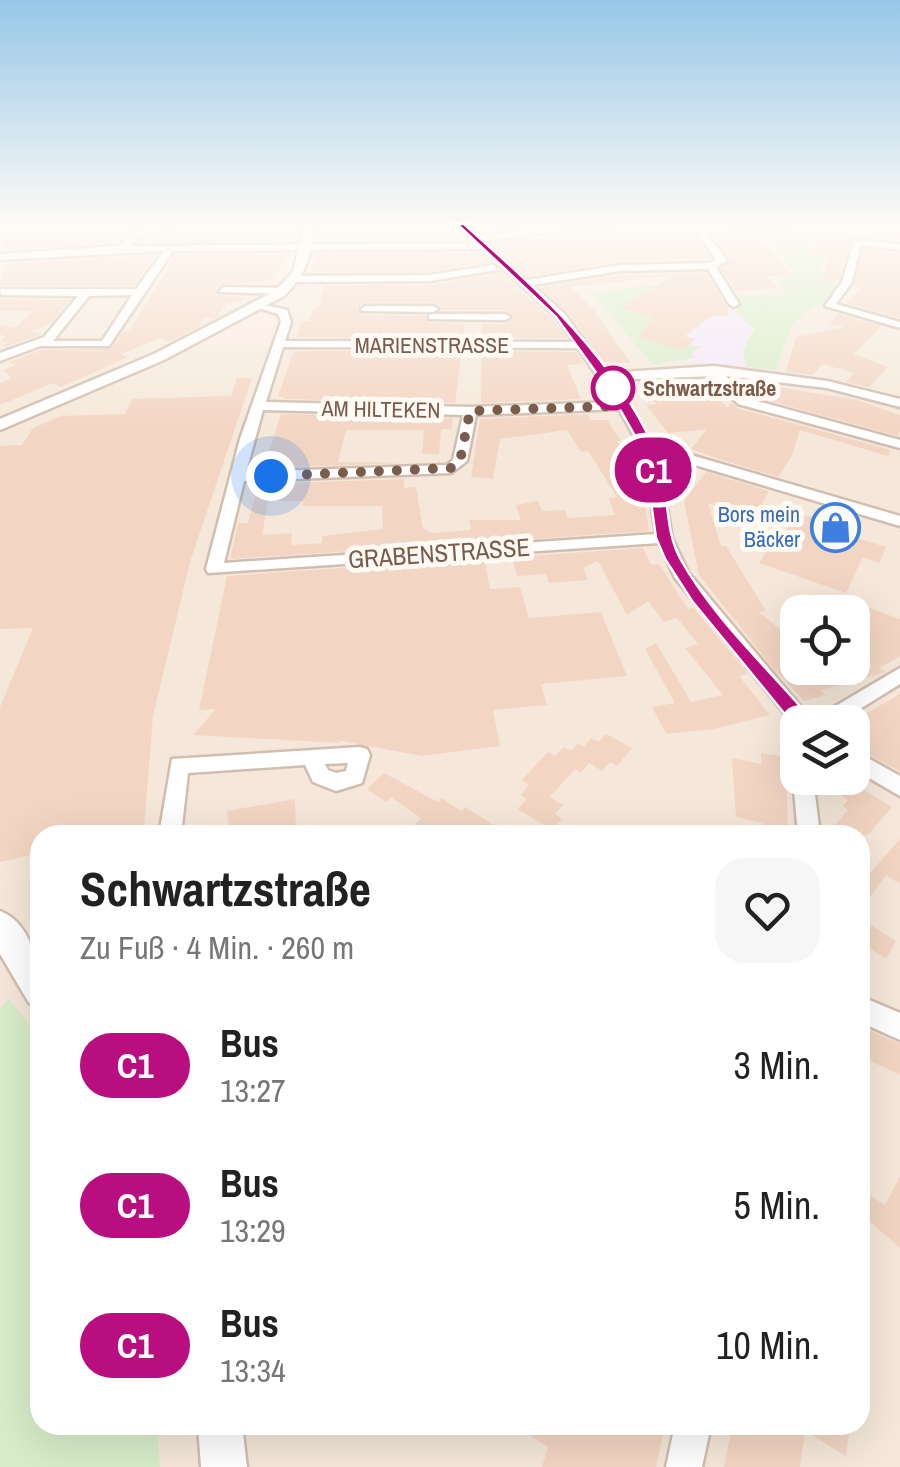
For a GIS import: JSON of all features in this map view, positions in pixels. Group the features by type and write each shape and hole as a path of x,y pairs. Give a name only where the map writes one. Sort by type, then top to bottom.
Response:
{"street":[{"path":"84,294 44,344 105,344 137,294"},
{"path":"0,426 147,361 277,294"},
{"path":"431,294 431,346"},
{"path":"536,294 583,345 624,404 650,452 664,538 698,598 792,705"},
{"path":"728,294 734,304"},
{"path":"838,294 830,306 900,325"},
{"path":"260,305 286,315 236,477 451,468 460,461 470,411"},
{"path":"366,309 505,317"},
{"path":"0,357 48,338"},
{"name":"MARIENSTRASSE","path":"280,344 583,345"},
{"path":"606,377 714,370 812,380 893,401 900,382"},
{"path":"714,370 742,401 900,444"},
{"name":"AM HILTEKEN","path":"258,406 470,411 624,404"},
{"path":"650,452 679,456 900,521"},
{"name":"GRABENSTRASSE","path":"236,477 214,569 664,538"},
{"path":"845,705 900,674"},
{"path":"171,825 178,765 312,756"},
{"path":"870,768 900,786"},
{"path":"805,795 808,825"},
{"path":"0,925 30,975"},
{"path":"870,1014 900,1027"},
{"path":"221,1435 224,1467"},
{"path":"684,1467 691,1435"}],"shaded area":[{"path":"0,294 900,294 900,1467 0,1467"},
{"path":"593,294 720,294 730,309 793,310 771,368 683,361 653,365"},
{"path":"264,311 274,316 275,323 265,345 200,345"}],"green space":[{"path":"593,294 679,294 686,345 703,346 692,353 693,358 653,365"},
{"path":"832,294 798,318 776,370 746,367 743,352 754,329 737,313 736,296"},
{"path":"9,999 30,1025 30,1435 158,1435 160,1467 0,1467 0,1009"}],"building":[{"path":"152,294 244,297 242,302 226,303 216,318 204,318 200,326 169,342 160,338 61,387 53,383 0,405 0,383 12,378 3,370 16,365 9,362 41,350 112,348 122,333 131,329"},
{"path":"322,294 525,294 567,338 482,338 482,325 470,324 505,324 514,318 505,310 442,310 433,302 366,302 357,308 362,315 425,316 429,323 465,323 463,338 297,337 301,321 310,321 313,309 320,305"},
{"path":"548,294 578,294 631,363 604,362 567,311"},
{"path":"643,294 719,294 728,316 712,316 685,336 696,339 683,350 638,337 654,317 621,308"},
{"path":"855,294 900,294 900,318 847,303"},
{"path":"0,298 70,300 50,324 29,332 41,334 5,347 2,345 13,341 1,342 6,337 0,334 0,325 15,328 32,311 0,311"},
{"path":"838,314 881,326 854,354 888,367 869,387 846,382 854,373 823,364 812,375 786,372 796,337 845,327 829,323"},
{"path":"294,351 462,351 455,403 287,399 278,396"},
{"path":"482,351 576,352 584,364 567,365 581,399 481,403"},
{"path":"237,378 252,378 190,562 153,716 144,825 30,825 30,855 0,862 0,707 33,628 0,629 0,446 22,445 33,428 60,416 125,414 132,399 231,396"},
{"path":"703,380 728,408 731,402 737,408 891,450 888,456 800,430 791,457 778,477 691,449 707,429 668,433 646,405 656,404 640,384"},
{"path":"740,381 857,400 900,415 900,431 898,436 748,395"},
{"path":"281,414 453,418 452,429 441,429 439,454 422,454 424,430 346,430 338,462 404,463 264,468"},
{"path":"588,414 590,420 607,420 621,441 617,441 633,472 630,476 644,497 649,531 230,559 238,523 248,523 259,484 404,479 404,488 416,487 423,529 432,533 471,530 469,520 521,520 516,505 538,501 542,511 565,510 568,518 615,515 609,499 617,497 588,451 581,452 567,430 500,439 493,479 471,477 480,419","holes":["268,501 303,501 302,506 382,506 383,529 322,536 322,543 291,545 292,533 262,535"]},
{"path":"706,472 769,491 755,517 708,503 721,546 726,546 766,611 759,612 780,629 780,676 699,575 684,501"},
{"path":"796,513 860,532 857,538 886,547 879,563 863,557 846,593 759,563 768,549 774,551"},
{"path":"643,548 651,565 659,564 688,609 694,608 748,674 739,676 770,715 714,729 666,734 652,707 675,703 645,649 656,643 691,702 723,695 685,648 698,644 677,618 664,622 648,601 627,615 598,561 583,568 588,580 549,583 546,574 517,576 512,557"},
{"path":"484,558 490,589 520,587 529,618 601,612 627,676 541,684 547,705 493,710 500,746 422,756 336,740 341,743 193,735 216,709 199,710 227,576"},
{"path":"870,608 900,619 900,656 879,668 886,672 870,676"},
{"path":"789,685 839,685 821,690 825,695 804,701"},
{"path":"900,694 900,772 870,755 870,711"},
{"path":"606,734 632,748 617,766 610,762 602,771 589,763 581,773 575,769 550,797 563,805 555,814 562,819 557,825 544,825 518,809 527,799 521,795 529,785 522,780 548,752 555,756 564,747 571,751 578,743 584,747 591,738 599,742"},
{"path":"761,753 780,756 780,795 787,795 788,825 763,825 736,817 732,758 761,764"},
{"path":"384,773 438,802 442,798 461,811 465,807 493,825 414,825 421,818 391,797 386,802 367,789"},
{"path":"870,793 892,807 870,833 870,825 835,825 848,810 843,806 848,800 841,795"},
{"path":"295,799 296,825 229,825 227,811"},
{"path":"900,839 900,884 886,875 870,897 871,872"},
{"path":"870,924 896,941 886,959 870,949"},
{"path":"870,1030 900,1044 900,1075 870,1061"},
{"path":"900,1176 900,1248 870,1222 870,1195 885,1205"},
{"path":"529,1435 663,1435 656,1467 542,1467 548,1447"},
{"path":"730,1435 804,1435 800,1467 724,1467"},
{"path":"812,1435 849,1435 846,1456"}],"bus line":[{"name":"C1","path":"539,294 560,315 616,392 650,452 664,538 681,574 788,705"}],"place":[{"name":"Schwartzstraße","path":"613,388"},
{"name":"Bors mein Bäcker","path":"835,527"}],"route":[{"path":"271,476 451,468 460,461 470,411 616,406 613,388"}]}
